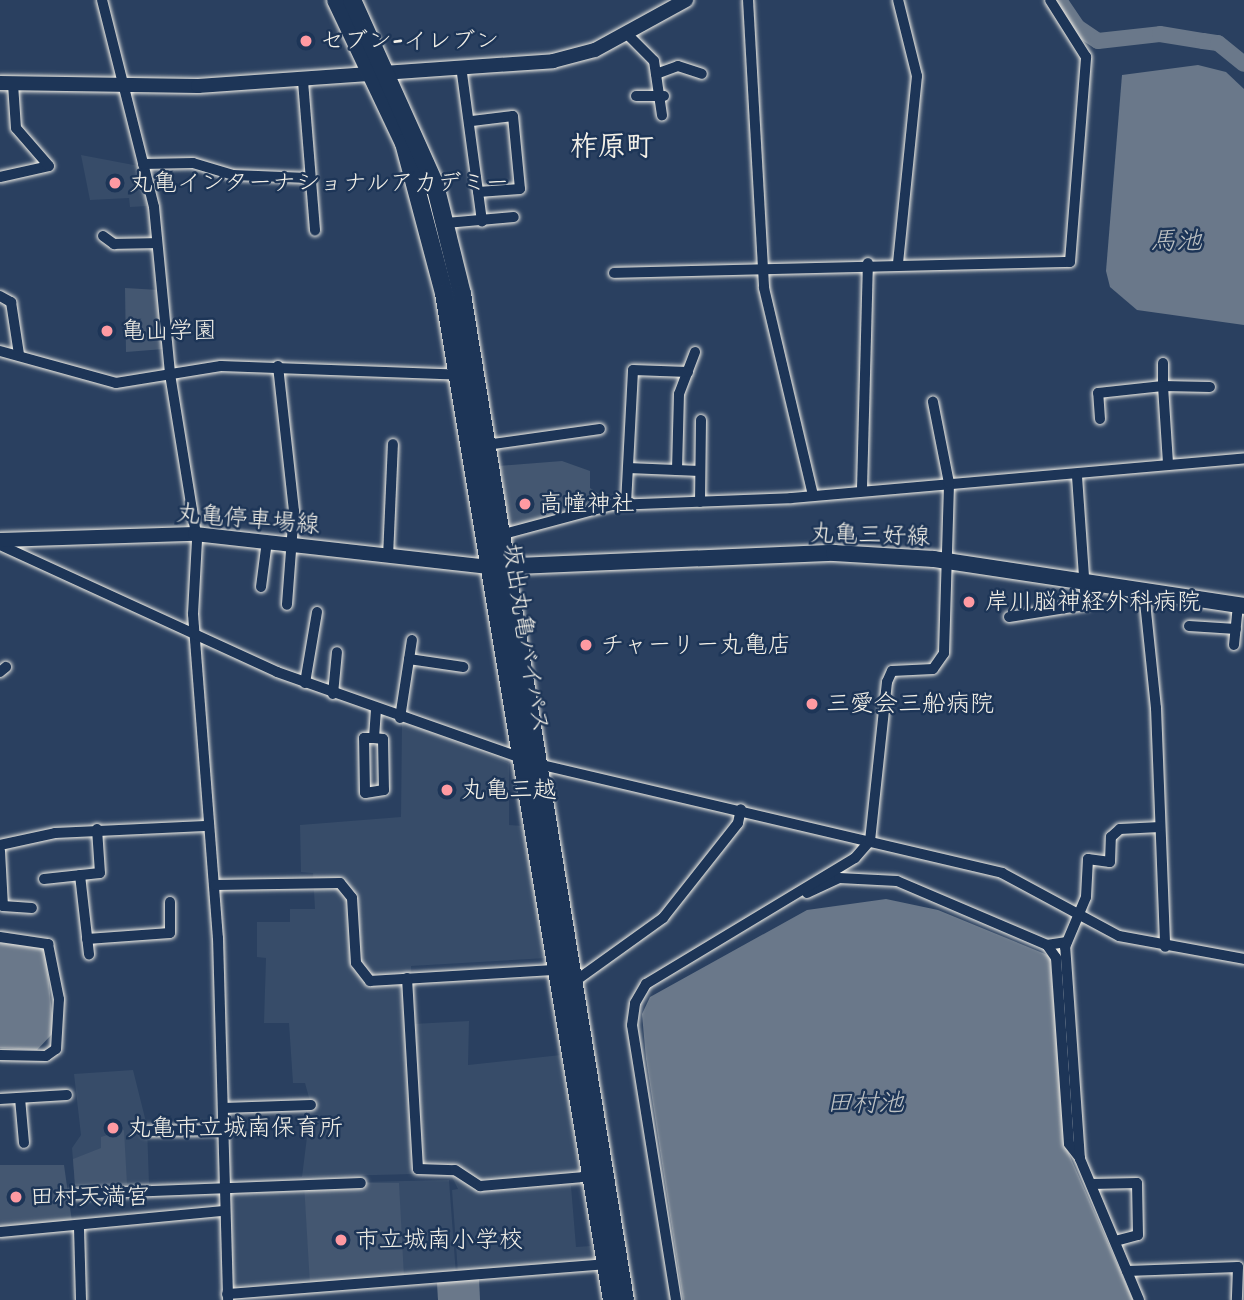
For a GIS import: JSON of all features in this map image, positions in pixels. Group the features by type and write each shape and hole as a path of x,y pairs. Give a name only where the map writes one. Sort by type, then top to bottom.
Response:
{"highway":[{"name":"坂出丸亀バイパス","path":"336,0 382,77 417,185 486,445 499,535 498,567"},
{"name":"坂出丸亀バイパス","path":"352,0 382,77 446,223 528,760 557,970 625,1300"},
{"name":"坂出丸亀バイパス","path":"528,760 574,982 612,1300"}],"main road":[{"name":"丸亀三好線","path":"498,567 834,553 949,562 1241,605"}],"street":[{"path":"102,0 143,164 158,243 170,374 195,534 205,826 215,885 223,1108 223,1211 228,1297 606,1264"},
{"path":"0,177 49,166 16,128 6,83 124,87 303,81 382,77 461,66 553,61 627,34 686,0"},
{"path":"748,0 763,266 779,369 813,495"},
{"path":"898,0 917,76 898,263"},
{"path":"614,273 868,263 1070,262 1086,57 1050,0"},
{"path":"627,34 654,61 664,96 662,115"},
{"path":"461,66 472,121 482,222"},
{"path":"656,74 678,66 702,74"},
{"path":"303,81 308,177 315,231"},
{"path":"636,96 664,96"},
{"path":"472,121 513,116 520,189 478,192"},
{"path":"143,164 193,163 233,175 308,177"},
{"path":"446,223 482,222 514,217"},
{"path":"103,236 114,244 158,243"},
{"path":"862,489 868,263"},
{"path":"0,296 11,302 19,354"},
{"path":"0,351 19,354 93,382 278,366 468,375"},
{"path":"677,470 679,394 695,352"},
{"path":"1163,363 1168,464"},
{"path":"278,366 293,544 287,605"},
{"path":"626,504 633,370 688,372"},
{"path":"1100,419 1098,393 1163,386 1210,387"},
{"path":"769,912 870,841 887,682 892,671 939,665 949,562 949,483 933,402"},
{"path":"700,502 701,420"},
{"path":"486,445 600,429"},
{"path":"388,557 393,444"},
{"path":"499,535 626,504 813,495 862,489 1077,475 1244,458"},
{"path":"628,468 700,471"},
{"path":"1009,617 1086,605 1077,475"},
{"name":"丸亀停車場線","path":"0,543 195,534 498,567"},
{"path":"261,587 267,541"},
{"path":"0,543 197,638 376,710 630,791 741,810 1002,873 1079,917 1165,947 1244,959"},
{"path":"1144,592 1165,947"},
{"path":"1234,645 1241,605"},
{"path":"305,683 317,612"},
{"path":"1189,626 1236,629"},
{"path":"400,718 412,640"},
{"path":"333,694 337,652"},
{"path":"409,659 463,667"},
{"path":"374,738 376,710"},
{"path":"364,738 374,738 383,739 384,790 365,793 364,738"},
{"path":"574,982 663,918 738,824 741,810"},
{"path":"0,845 97,829 205,826"},
{"path":"1080,1158 1067,942 1079,917 1088,859 1110,862 1111,837 1120,829 1160,828"},
{"path":"44,879 100,873 97,829"},
{"path":"0,851 2,906 32,908"},
{"path":"80,875 89,954"},
{"path":"677,1300 632,1026 635,1003 646,984 769,912 832,881 859,876 915,886 1047,945 1056,958 1069,1144 1080,1158 1139,1300"},
{"path":"215,885 340,884 352,898 358,970 370,981 557,970"},
{"path":"88,939 170,933 170,902"},
{"path":"0,937 48,944 59,999 56,1049 46,1056 0,1055"},
{"path":"1047,945 1067,942"},
{"path":"407,978 418,1169 454,1170 480,1186 598,1175"},
{"path":"0,1099 67,1096"},
{"path":"20,1098 24,1143"},
{"path":"223,1108 311,1105"},
{"path":"147,1130 222,1130"},
{"path":"75,1194 223,1185 361,1183"},
{"path":"1091,1184 1137,1183 1138,1235 1116,1241"},
{"path":"0,1232 79,1228 223,1211"},
{"path":"79,1228 81,1300"},
{"path":"1127,1271 1238,1267 1237,1300"}],"shaded area":[{"name":"丸亀インターナショナルアカデミー","path":"81,155 139,166 148,206 130,207 129,198 90,200"},
{"path":"125,288 159,290 164,349 126,352"},
{"path":"562,461 590,471 590,488 604,497 604,504 508,529 498,466"},
{"path":"402,721 509,763 509,825 523,826 547,958 411,966 413,1024 469,1021 468,1065 561,1055 582,1184 571,1186 576,1247 591,1246 594,1258 583,1263 458,1273 452,1190 458,1189 450,1173 302,1177 311,1105 305,1083 293,1083 289,1023 264,1023 266,958 257,957 257,922 290,922 290,909 315,909 313,873 301,872 300,825 401,817"},
{"name":"丸亀市立城南保育所","path":"133,1070 147,1126 149,1184 75,1185 72,1148 81,1135 74,1074"},
{"path":"124,1130 127,1184 75,1185 73,1159 101,1148 101,1137"},
{"path":"0,1165 64,1165 72,1222 0,1226"},
{"name":"市立城南小学校","path":"449,1180 456,1275 479,1279 480,1300 438,1300 437,1282 453,1280 231,1286 228,1185"},
{"path":"304,1183 399,1183 404,1277 310,1285"}],"water":[{"name":"馬池","path":"1198,65 1226,72 1244,89 1244,325 1137,310 1110,287 1106,271 1122,75"},
{"name":"田村池","path":"886,899 938,910 1050,956 1066,1147 1133,1300 683,1300 646,1059 642,1014 650,997 807,910"},
{"path":"0,943 45,946 54,1032 37,1050 0,1048"},
{"path":"479,1279 480,1300 438,1300 437,1282"}],"waterway":[{"path":"1059,0 1077,27 1098,41 1160,34 1218,43 1244,64"}],"place":[{"name":"セブン-イレブン","path":"306,41"},
{"name":"丸亀インターナショナルアカデミー","path":"115,183"},
{"name":"亀山学園","path":"107,331"},
{"name":"高幢神社","path":"525,504"},
{"name":"岸川脳神経外科病院","path":"969,602"},
{"name":"チャーリー丸亀店","path":"586,645"},
{"name":"三愛会三船病院","path":"812,704"},
{"name":"丸亀三越","path":"447,790"},
{"name":"丸亀市立城南保育所","path":"113,1128"},
{"name":"田村天満宮","path":"16,1197"},
{"name":"市立城南小学校","path":"341,1240"}],"district":[{"name":"柞原町","path":"612,146"}]}
